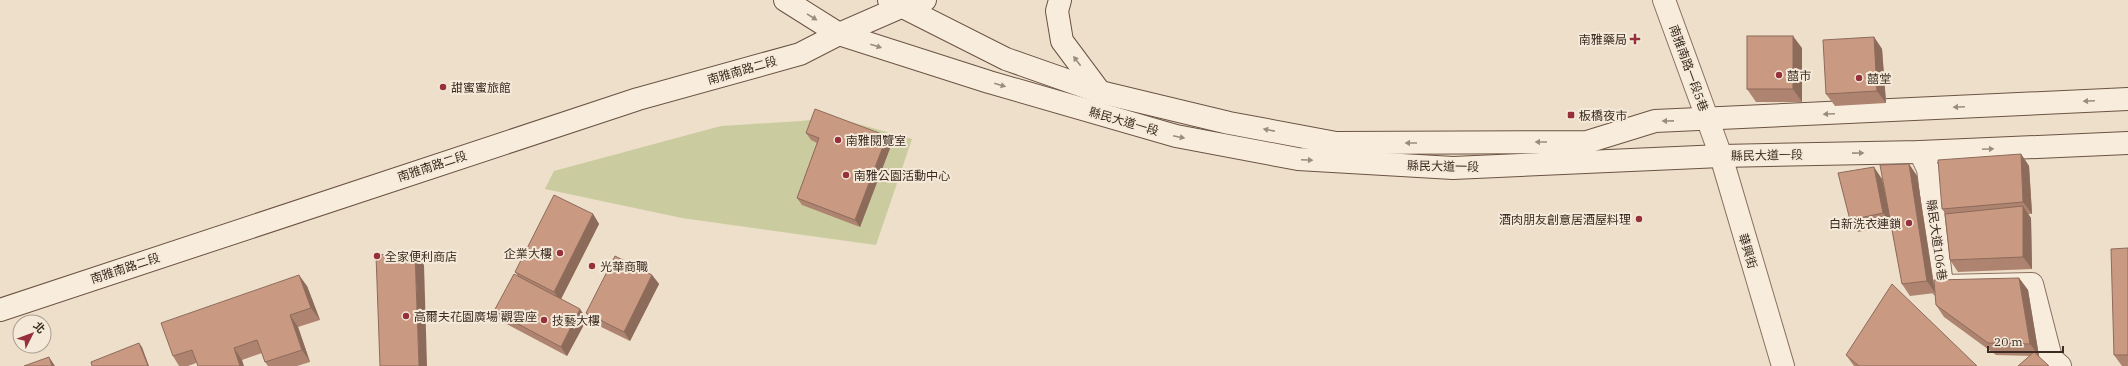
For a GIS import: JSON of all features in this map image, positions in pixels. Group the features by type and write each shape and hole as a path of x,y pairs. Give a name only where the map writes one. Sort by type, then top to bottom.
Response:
{"main road":[{"name":"縣民大道一段","path":"785,0 839,34 989,82 1176,136 1298,159 1453,168 1714,137 2128,99"},
{"name":"南雅南路二段","path":"0,310 638,98 800,54 864,23 895,4 925,0"},
{"path":"1060,0 1057,11 1062,41 1100,92"},
{"name":"南雅南路一段5巷","path":"1664,0 1714,137"},
{"name":"縣民大道一段","path":"895,4 1006,59 1100,92 1229,122 1336,143 1587,142 1655,121 1714,137 1920,152 2128,143"},
{"name":"華興街","path":"1714,137 1783,366"},
{"name":"縣民大道106巷","path":"1920,152 1928,169 1942,286 2032,284 2055,362"}],"green space":[{"path":"833,117 912,139 876,245 682,218 545,189 554,171 721,126 801,121"}],"building":[{"name":"囍市","path":"1747,36 1793,36 1793,89 1747,89"},
{"name":"囍堂","path":"1874,37 1877,91 1826,94 1823,40"},
{"name":"南雅公園活動中心","path":"815,109 887,136 855,220 797,198 819,138 806,133"},
{"path":"2021,154 2023,202 1942,209 1938,160"},
{"path":"1909,164 1927,281 1902,284 1880,165"},
{"path":"1874,167 1883,213 1850,220 1838,173"},
{"name":"企業大樓","path":"554,195 593,214 554,292 515,272"},
{"path":"2023,206 2023,257 1950,260 1945,214"},
{"path":"2128,248 2128,355 2114,355 2111,249"},
{"name":"高爾夫花園廣場 觀雲座","path":"415,253 419,366 380,366 376,255"},
{"path":"615,256 652,275 624,332 586,313"},
{"name":"技藝大樓","path":"514,274 580,309 561,347 494,311"},
{"path":"299,275 311,308 290,315 302,350 265,362 257,340 234,348 240,366 198,366 192,350 173,356 161,323"},
{"path":"2019,278 2030,344 1988,343 1936,305 1934,280"},
{"path":"1892,284 1977,366 1859,366 1846,355"},
{"path":"139,343 148,366 92,366 91,362"},
{"path":"2034,352 2049,366 2018,366"},
{"path":"49,357 52,366 24,366"}],"place":[{"name":"南雅藥局","path":"1635,39"},
{"name":"囍市","path":"1779,75"},
{"name":"囍堂","path":"1859,78"},
{"name":"甜蜜蜜旅館","path":"443,87"},
{"name":"板橋夜市","path":"1571,115"},
{"name":"南雅閱覽室","path":"838,140"},
{"name":"南雅公園活動中心","path":"846,175"},
{"name":"酒肉朋友創意居酒屋料理","path":"1639,219"},
{"name":"白新洗衣連鎖","path":"1909,223"},
{"name":"企業大樓","path":"560,253"},
{"name":"全家便利商店","path":"377,256"},
{"name":"光華商職","path":"592,266"},
{"name":"高爾夫花園廣場 觀雲座","path":"406,316"},
{"name":"技藝大樓","path":"544,320"}]}
